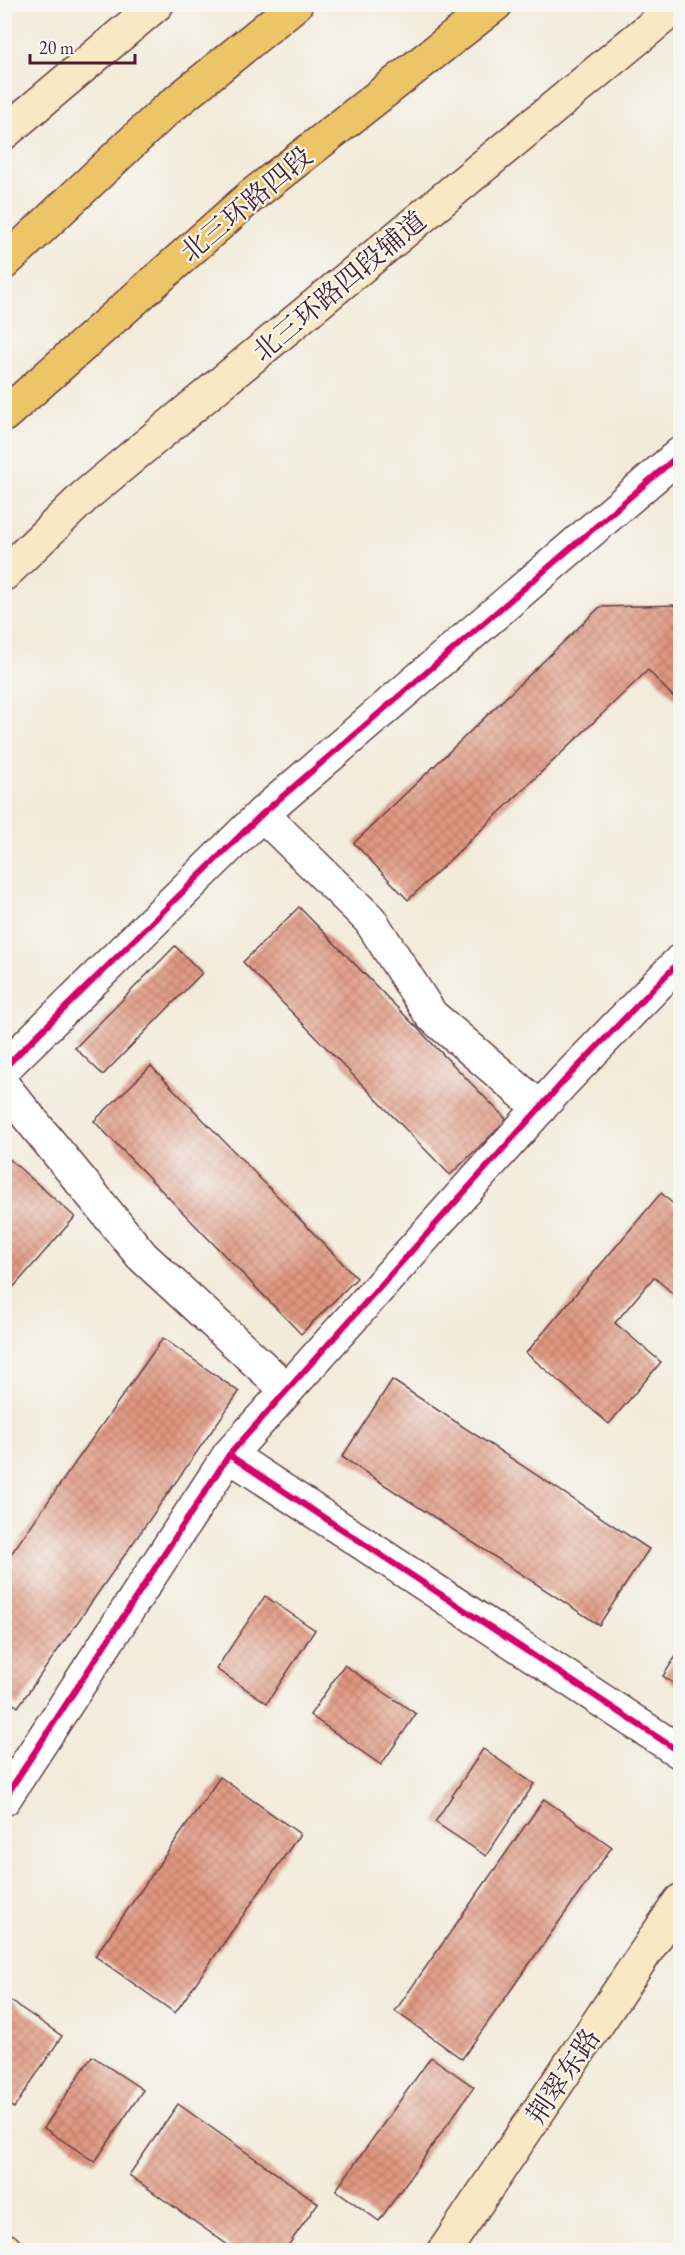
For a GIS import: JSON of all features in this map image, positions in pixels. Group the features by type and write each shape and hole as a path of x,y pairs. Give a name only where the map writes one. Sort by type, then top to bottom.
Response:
{"highway":[{"path":"238,52 280,4"},
{"path":"4,262 164,112 296,4"},
{"name":"北三环路四段","path":"4,416 250,197 486,13 505,4"}],"main road":[{"path":"4,133 156,4"},
{"name":"北三环路四段辅道","path":"4,574 86,495 679,4"},
{"name":"荆翠东路","path":"445,2250 681,1900"}],"street":[{"path":"4,1068 262,814 679,458"},
{"path":"262,814 369,920 431,1015 540,1108"},
{"path":"10,1778 229,1455 540,1108 681,961"},
{"path":"4,1087 142,1256 287,1390"},
{"path":"229,1455 681,1752"}],"building":[{"path":"680,605 680,704 648,670 408,900 354,843 600,607"},
{"path":"299,907 507,1120 450,1175 243,962"},
{"path":"175,946 202,973 103,1075 75,1048"},
{"path":"151,1066 357,1278 301,1334 94,1121"},
{"path":"6,1156 75,1217 4,1298 4,1157"},
{"path":"661,1193 680,1210 680,1300 654,1277 615,1323 661,1362 609,1424 526,1353"},
{"path":"163,1338 239,1392 18,1707 4,1697 4,1564"},
{"path":"392,1380 649,1549 599,1625 342,1457"},
{"path":"265,1596 315,1630 267,1703 216,1669"},
{"path":"680,1650 680,1688 663,1676"},
{"path":"344,1665 416,1714 381,1765 310,1715"},
{"path":"483,1749 534,1784 486,1856 435,1822"},
{"path":"220,1777 300,1834 175,2013 95,1956"},
{"path":"544,1799 612,1847 462,2059 395,2011"},
{"path":"11,2001 62,2036 14,2108 4,2102 4,2012"},
{"path":"92,2056 143,2090 95,2162 44,2128"},
{"path":"431,2057 474,2087 379,2221 336,2190"},
{"path":"178,2104 318,2203 285,2250 235,2250 129,2175"}],"cycle path":[{"path":"4,1068 262,814 680,454"},
{"path":"229,1455 563,1082 680,961"},
{"path":"4,1799 229,1455 680,1752"}]}
